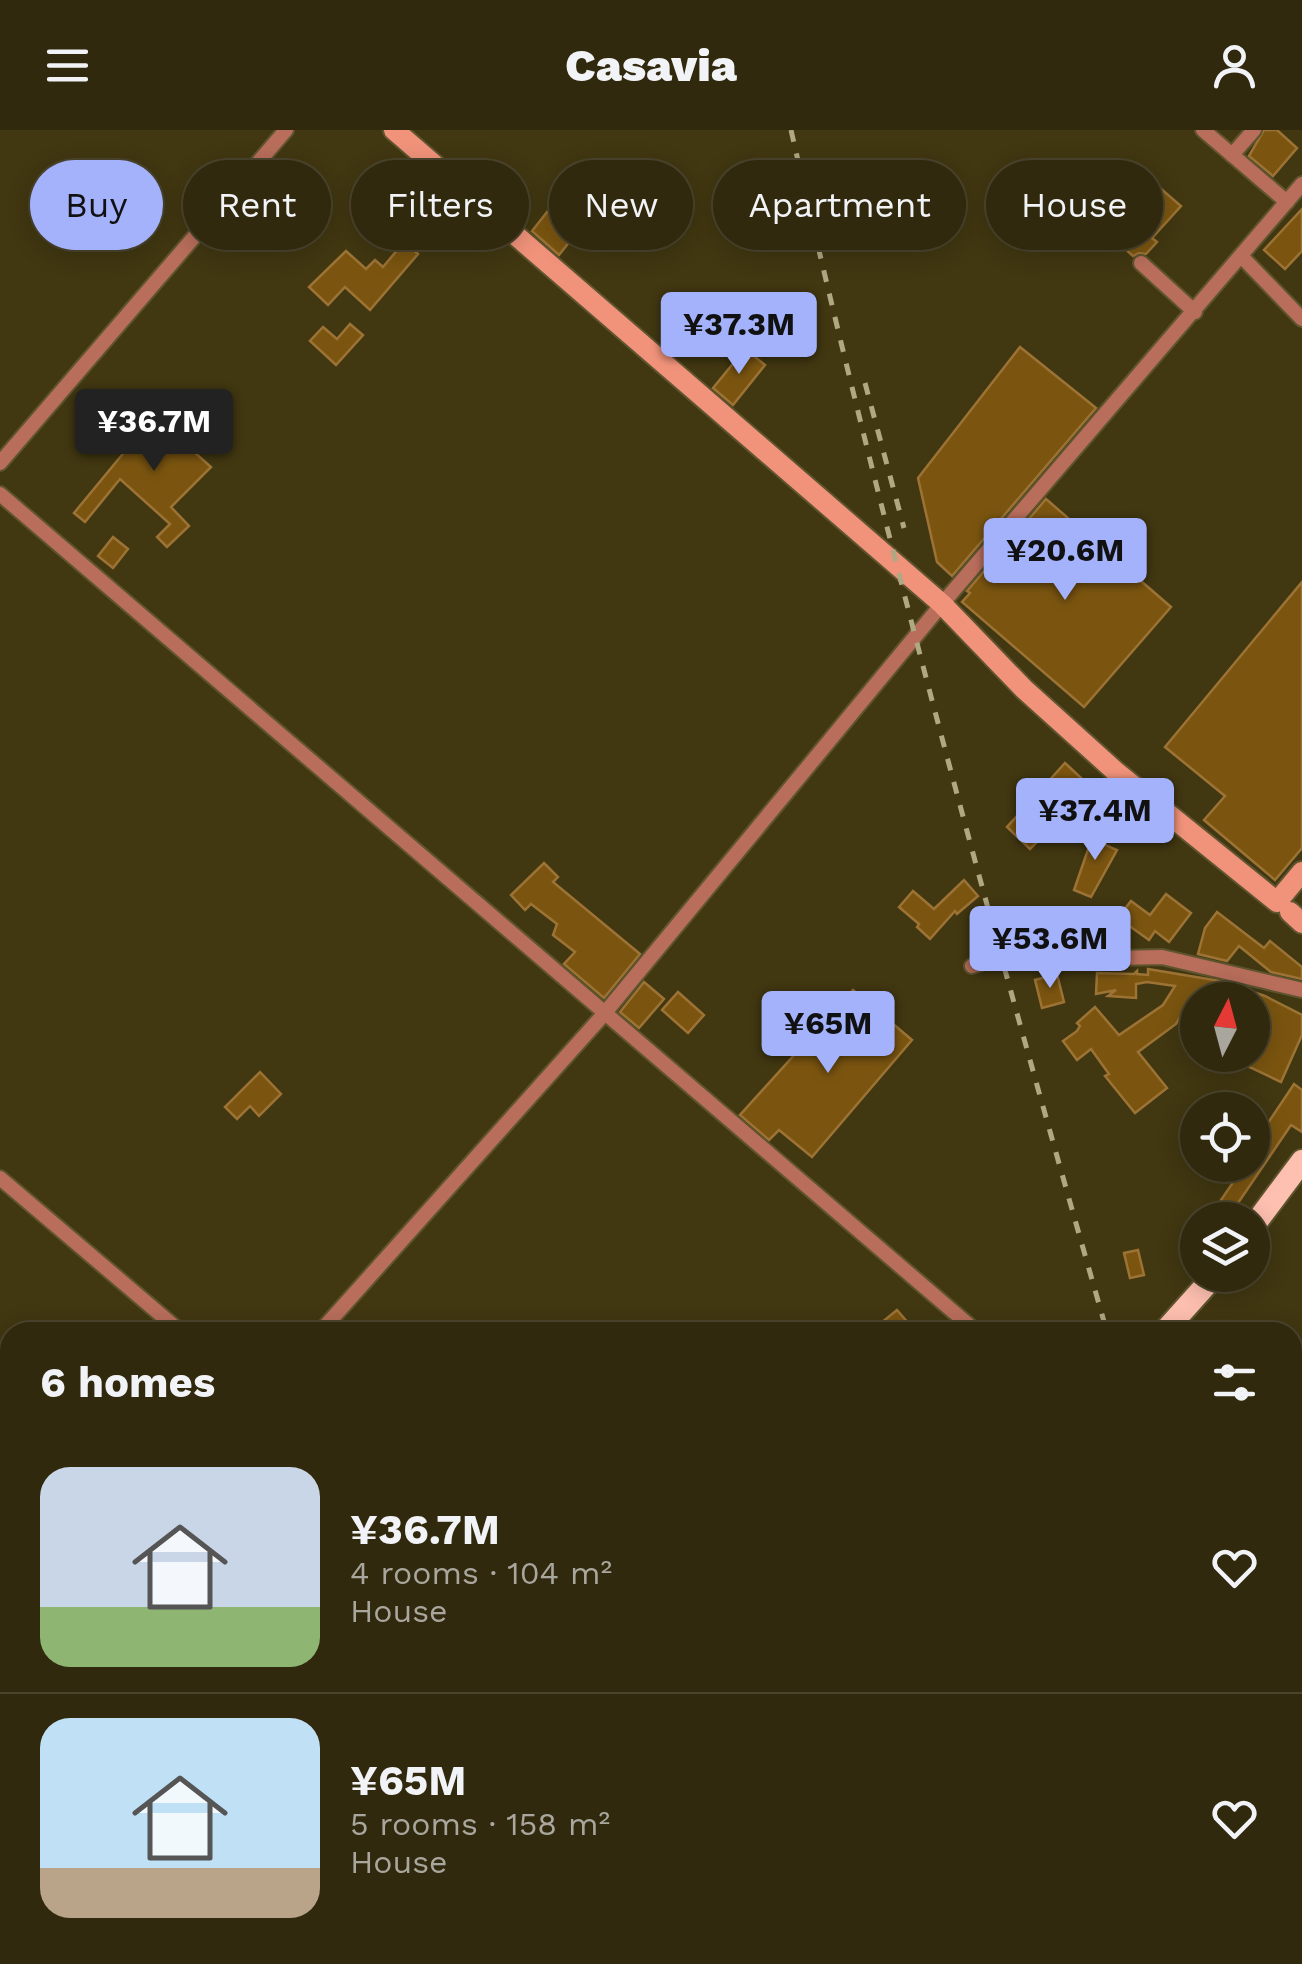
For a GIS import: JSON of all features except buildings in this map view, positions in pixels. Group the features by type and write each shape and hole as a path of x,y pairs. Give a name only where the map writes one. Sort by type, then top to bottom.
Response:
{"main road":[{"path":"1270,1204 1302,1161"},
{"path":"1173,1322 1200,1292"}],"street":[{"path":"0,462 286,130"},
{"path":"394,130 942,604 1024,689 1115,771 1277,902 1302,872"},
{"path":"1202,130 1286,202"},
{"path":"1232,155 1254,130"},
{"path":"329,1322 604,1014 942,604 1302,184"},
{"path":"1242,257 1302,319"},
{"path":"1141,264 1194,312"},
{"path":"0,494 966,1322"},
{"path":"972,966 988,961 1162,957 1302,990"},
{"path":"0,1178 169,1322"}],"railway":[{"path":"791,130 863,432 941,733 1104,1322"},
{"path":"865,383 904,528"}]}
